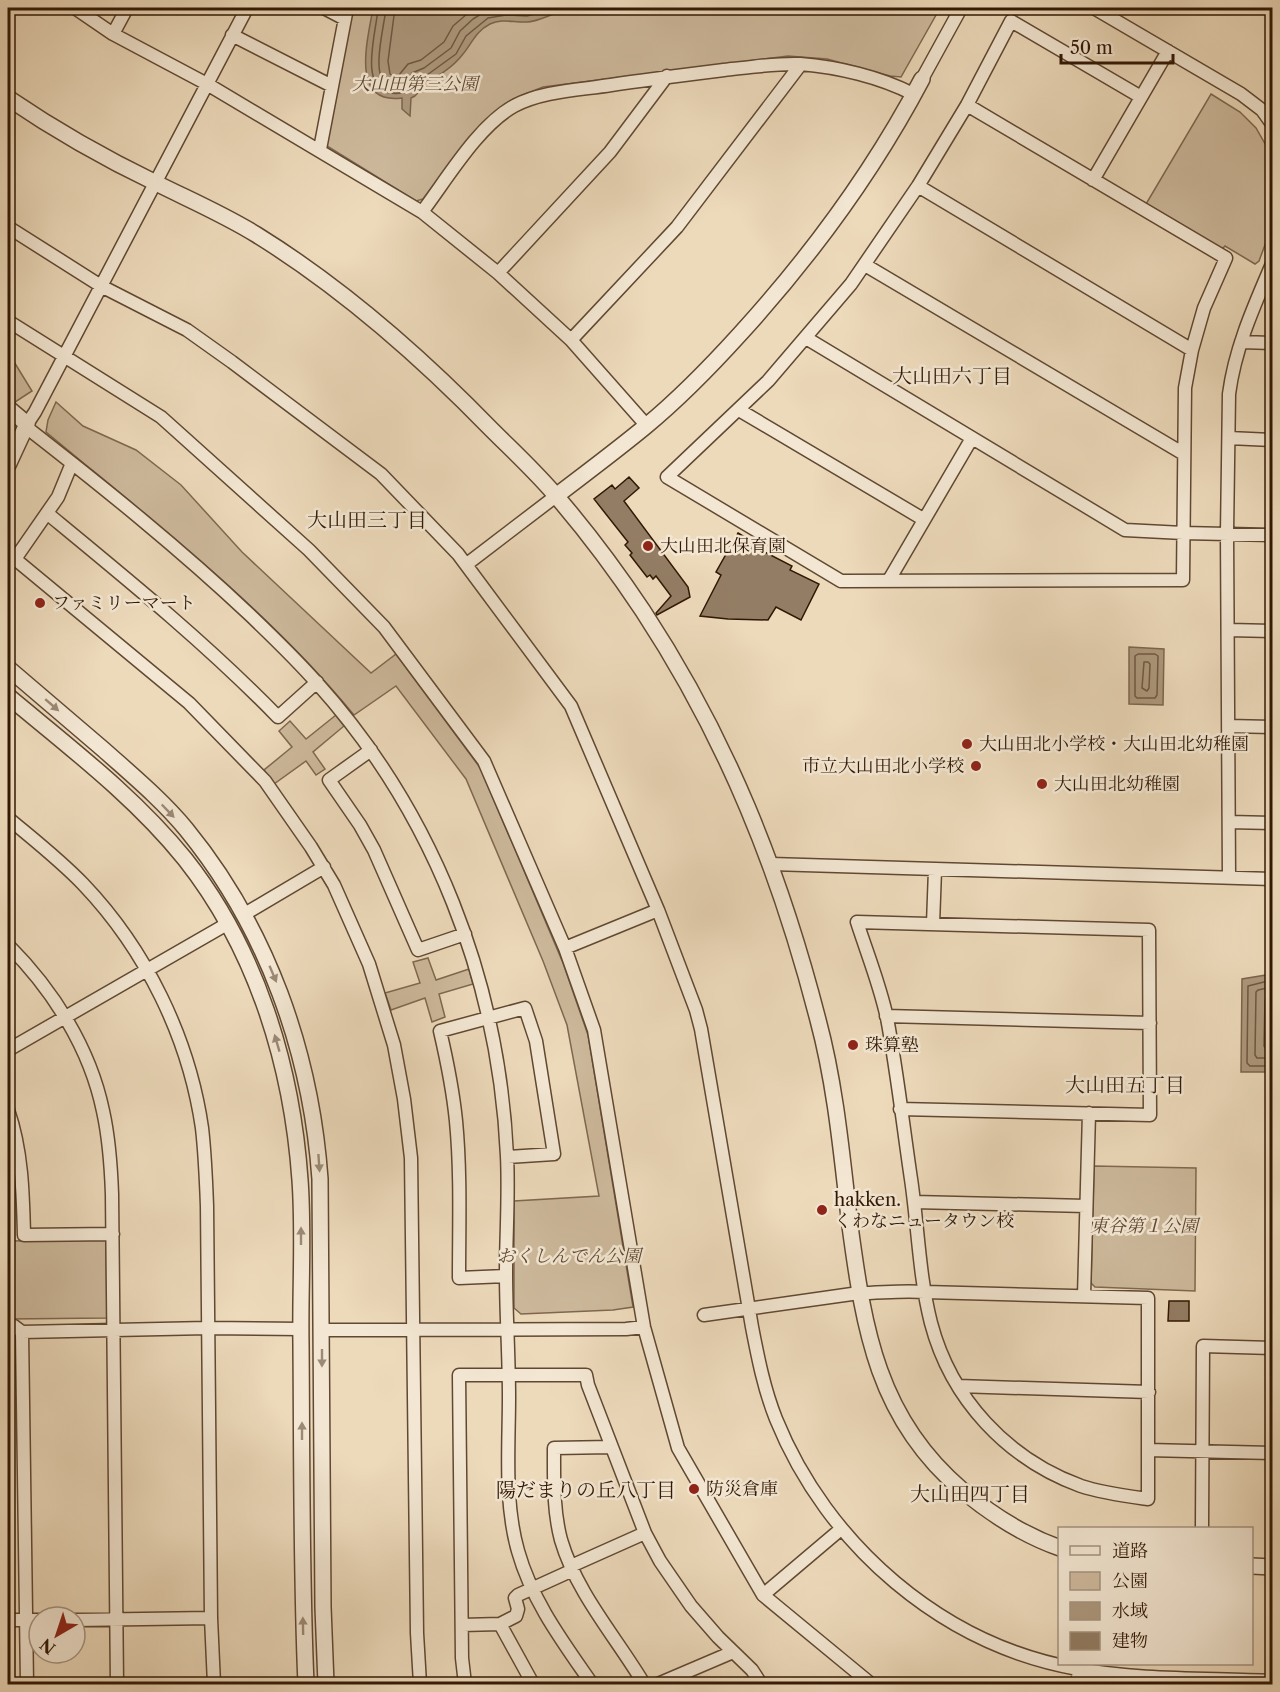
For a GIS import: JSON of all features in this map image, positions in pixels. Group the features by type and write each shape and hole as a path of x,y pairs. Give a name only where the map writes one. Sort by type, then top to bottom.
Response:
{"street":[{"path":"75,8 112,34 207,84 320,149 422,212 498,273 571,340 647,426"},
{"path":"112,34 127,8"},
{"path":"8,465 26,425 36,412 247,8"},
{"path":"320,149 346,13 324,8"},
{"path":"467,564 647,426 723,352 832,223 874,162 961,8"},
{"path":"1094,8 1241,94 1262,110 1272,124"},
{"path":"967,105 1226,258 1204,308 1192,350 1185,388 1183,580 841,581 667,477 768,381 865,265 918,186 967,105 1011,21 1141,98"},
{"path":"232,35 332,86"},
{"path":"1093,180 1168,51"},
{"path":"422,212 487,127 514,106 546,95 666,76 780,64 801,64 836,70 891,83 914,94"},
{"path":"571,340 677,227 801,64"},
{"path":"498,273 610,152 666,76"},
{"path":"8,98 99,155 205,206 256,235 355,303 448,385 556,496 634,599 672,658 725,755 771,864 799,950 820,1026 833,1094 859,1293 878,1369 898,1413 930,1460 979,1504 1036,1540 1058,1548"},
{"path":"918,186 1192,350"},
{"path":"8,227 101,286 187,330 328,432 381,474 467,564 571,706 658,910 696,1010 761,1376 776,1419 807,1481 841,1529 892,1581 956,1625 1006,1649 1058,1664"},
{"path":"1229,878 1227,533 1231,380 1241,342 1272,264"},
{"path":"865,265 1184,454"},
{"path":"8,321 161,417 309,550 384,627 484,761 565,948 596,1040 644,1327 678,1448 763,1595 871,1684"},
{"path":"806,338 1125,530 1272,535"},
{"path":"1241,342 1272,343"},
{"path":"8,408 186,556 275,639 317,682 371,750 419,826 453,899 489,1017 497,1056 507,1157 506,1276 512,1523 517,1548 543,1612 592,1684"},
{"path":"739,410 923,519"},
{"path":"889,580 972,438"},
{"path":"1228,438 1272,440"},
{"path":"72,463 58,497 48,514 15,559 189,703 217,729 265,781 324,867 369,964 394,1045 411,1158 417,1633 420,1684"},
{"path":"48,514 134,585 232,671 278,717 317,682"},
{"path":"1229,630 1272,631"},
{"path":"8,668 127,770 185,828 226,884 264,954 299,1047 317,1136 320,1179 323,1607 326,1684"},
{"path":"8,696 116,786 155,824 186,861 227,924 254,976 266,1008 292,1105 301,1183 306,1684"},
{"path":"1228,726 1272,727"},
{"path":"371,750 329,780 374,850 418,950 465,934"},
{"path":"8,818 84,885 123,933 147,970 173,1023 188,1065 202,1127 206,1194 211,1618 214,1684"},
{"path":"1229,822 1272,823"},
{"path":"771,864 1272,879"},
{"path":"243,915 324,867"},
{"path":"933,924 934,870"},
{"path":"565,948 658,910"},
{"path":"704,1315 859,1293 925,1292 1148,1298 1148,1499 1083,1486 1049,1472 1018,1453 986,1424 970,1405 949,1372 936,1338 925,1292 886,1016 857,922 1149,930 1150,1115 900,1109"},
{"path":"8,1050 227,924"},
{"path":"8,945 39,980 65,1017 89,1065 103,1108 111,1165 113,1234 117,1684"},
{"path":"506,1276 459,1278 459,1174 456,1122 440,1030 525,1008 536,1041 554,1154 507,1157"},
{"path":"886,1016 1150,1023"},
{"path":"8,1110 20,1157 24,1235 113,1234"},
{"path":"1084,1296 1089,1113"},
{"path":"914,1202 1086,1206"},
{"path":"8,1326 14,1326 22,1332 207,1328 301,1329"},
{"path":"322,1330 412,1331 644,1327"},
{"path":"22,1332 32,1605"},
{"path":"1202,1527 1203,1346 1272,1348"},
{"path":"465,1684 462,1658 459,1375 509,1373 586,1375 611,1447 656,1555 704,1622 752,1670 761,1684"},
{"path":"958,1386 1149,1392"},
{"path":"611,1447 554,1448 554,1495 557,1518 561,1540 572,1568 644,1684"},
{"path":"1148,1450 1272,1453"},
{"path":"763,1595 841,1529"},
{"path":"462,1625 500,1624 516,1616 518,1609 515,1598 518,1595 645,1533"},
{"path":"1253,1566 1272,1567"},
{"path":"87,1620 211,1618"},
{"path":"8,1620 27,1620"},
{"path":"500,1624 533,1684"},
{"path":"658,1684 734,1652"},
{"path":"27,1684 29,1665"},
{"path":"1063,1665 1127,1675 1272,1681"},
{"path":"1077,1684 1080,1667"}],"green space":[{"name":"大山田第三公園","path":"353,8 940,8 901,77 827,59 788,56 543,87 513,99 482,123 423,199 416,201 327,146 326,139"},
{"path":"1211,94 1240,112 1256,128 1272,156 1272,226 1259,261 1255,264 1225,246 1222,249 1146,204"},
{"path":"8,352 32,391 12,404 8,400"},
{"name":"おくしんでん公園","path":"56,402 83,426 136,450 181,485 242,552 371,673 396,654 481,769 563,963 588,1035 633,1307 521,1314 514,1308 514,1201 599,1196 567,1025 543,961 466,779 396,686 354,715 320,675 246,601 46,432 48,420"},
{"path":"336,715 344,726 313,752 325,769 316,775 306,761 274,784 264,770 292,747 279,731 290,721 306,739"},
{"path":"428,958 436,980 469,969 473,984 439,994 445,1017 432,1022 425,998 391,1010 385,993 420,983 413,962"},
{"name":"東谷第１公園","path":"1094,1166 1196,1168 1195,1291 1095,1287 1091,1283"},
{"path":"106,1240 107,1318 8,1319 8,1241"}],"water":[{"path":"373,8 566,8 531,22 499,21 485,27 455,63 438,76 421,83 417,94 411,98 410,116 402,109 402,98 385,97 374,91 368,81 366,52"},
{"path":"1129,647 1164,649 1163,705 1129,704"},
{"path":"1272,974 1272,1072 1241,1072 1242,979"}],"building":[{"name":"大山田北保育園","path":"629,477 639,488 624,501 688,587 690,597 657,615 656,613 671,596 656,576 653,579 650,575 647,577 630,555 632,553 625,545 628,542 594,499 612,485 615,489"},
{"path":"738,533 760,546 759,549 792,566 790,570 819,584 801,620 776,607 768,620 700,616 721,575 716,572"},
{"path":"1169,1301 1189,1301 1189,1321 1168,1321"}],"place":[{"name":"大山田北保育園","path":"648,546"},
{"name":"ファミリーマート","path":"40,603"},
{"name":"大山田北小学校・大山田北幼稚園","path":"967,744"},
{"name":"市立大山田北小学校","path":"976,766"},
{"name":"大山田北幼稚園","path":"1042,784"},
{"name":"珠算塾","path":"853,1045"},
{"name":"hakken. くわなニュータウン校","path":"822,1210"},
{"name":"防災倉庫","path":"694,1489"}],"district":[{"name":"大山田六丁目","path":"952,376"},
{"name":"大山田三丁目","path":"367,520"},
{"name":"大山田五丁目","path":"1125,1085"},
{"name":"陽だまりの丘八丁目","path":"586,1490"},
{"name":"大山田四丁目","path":"970,1494"}]}
